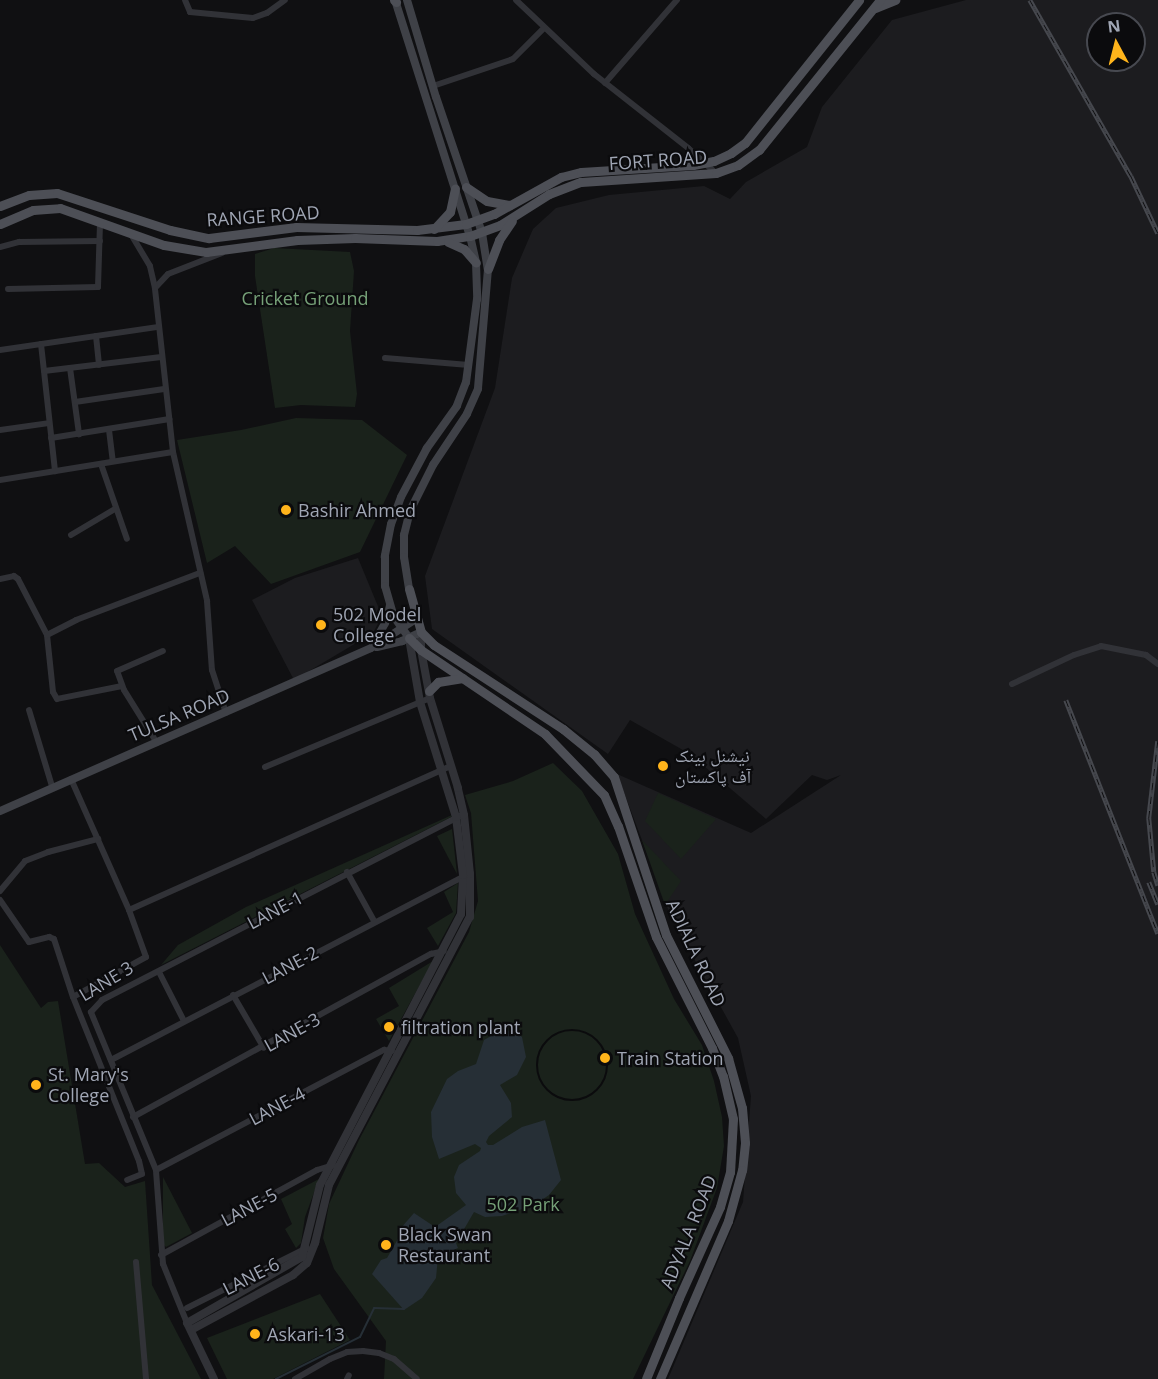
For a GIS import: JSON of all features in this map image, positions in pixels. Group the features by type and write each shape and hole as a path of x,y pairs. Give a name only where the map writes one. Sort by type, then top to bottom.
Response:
{"main road":[{"path":"407,0 482,233 488,269 478,389 467,414 417,495 410,512 404,535 409,589"},
{"name":"FORT ROAD","path":"466,224 478,221 512,205 561,177 580,172 705,163 731,153 745,143 859,0"},
{"name":"FORT ROAD","path":"437,241 482,233 518,215 549,194 581,182 716,173 738,165 759,150 880,0"},
{"path":"871,10 895,0"},
{"path":"395,1 470,236 476,263 477,298 468,365 457,406 427,448 401,497 391,524 385,556 385,586 390,606 409,638 421,650 463,678"},
{"path":"466,187 487,201 512,205"},
{"path":"434,229 450,212 456,189"},
{"name":"RANGE ROAD","path":"0,206 29,195 57,193 170,231 209,238 297,227 434,229 466,224"},
{"path":"0,224 44,207 60,208 100,224 184,250 228,250 297,240 355,238 447,241 464,249 476,263"},
{"path":"488,269 499,240 518,215"},
{"name":"ADIALA ROAD","path":"409,589 421,632 434,645 563,729 594,754 614,777 666,935 728,1058 742,1108 746,1143 742,1170 728,1221 660,1379"},
{"path":"371,648 385,623 390,606"},
{"name":"TULSA ROAD","path":"371,648 416,619"},
{"name":"TULSA ROAD","path":"0,811 52,786 157,743 371,648 409,638 421,632"},
{"path":"430,694 438,682 463,678"},
{"name":"ADYALA ROAD","path":"463,678 545,734 597,788 612,810 656,937 712,1048 729,1096 733,1119 730,1172 720,1207 646,1379"}],"street":[{"path":"185,0 190,12 253,18 267,13 285,0"},
{"path":"516,0 605,83 716,173"},
{"path":"605,83 677,0"},
{"path":"433,86 513,59 544,28"},
{"path":"8,289 98,287 100,224"},
{"path":"129,232 150,266 155,288 160,357 173,452 207,601 212,670 226,713"},
{"path":"0,247 19,242 100,241"},
{"path":"155,288 168,274 228,250"},
{"path":"0,350 158,327"},
{"path":"96,336 99,365"},
{"path":"41,344 56,471"},
{"path":"44,371 160,357"},
{"path":"385,358 468,365"},
{"path":"70,368 79,434"},
{"path":"75,402 164,389"},
{"path":"51,438 169,419"},
{"path":"0,430 49,423"},
{"path":"109,430 113,461"},
{"path":"0,480 173,452"},
{"path":"101,464 127,539"},
{"path":"71,536 115,509"},
{"path":"47,635 76,620 200,573"},
{"path":"0,579 14,576 18,579 47,635 53,692 57,699 122,686"},
{"path":"189,1326 295,1264 302,1257 307,1248 315,1201 330,1165 447,952 461,914 466,875 460,816 452,766 430,694 421,650 421,632"},
{"path":"409,638 420,702 460,816"},
{"path":"1012,684 1074,655 1101,646 1146,656 1158,664"},
{"path":"157,743 122,686 117,670 163,651"},
{"path":"265,767 420,702 430,694"},
{"path":"29,710 52,786"},
{"path":"129,910 452,766"},
{"name":"LANE 3","path":"71,779 129,910 146,957 72,997 139,1161 142,1174 128,1180"},
{"name":"LANE-1","path":"111,1060 91,1012 102,1000 347,872 460,816"},
{"path":"0,891 25,861 48,852 98,839"},
{"path":"347,872 374,921"},
{"name":"LANE-2","path":"111,1060 466,875"},
{"path":"0,900 29,942 52,937 72,997"},
{"name":"LANE-3","path":"133,1117 264,1048 431,954 447,952"},
{"path":"159,972 184,1021"},
{"path":"233,995 264,1048"},
{"name":"LANE-4","path":"156,1170 384,1050 394,1052"},
{"path":"189,1326 301,1269 311,1256 324,1201 339,1164 394,1052"},
{"path":"111,1060 156,1170 161,1255 167,1278 214,1379"},
{"name":"LANE-5","path":"161,1255 330,1165 339,1164"},
{"name":"LANE-6","path":"188,1308 315,1243"},
{"path":"136,1262 146,1379"},
{"path":"295,1379 330,1359 347,1353 363,1351 394,1359 417,1379"}],"shaded area":[{"path":"966,0 1158,0 1158,1379 668,1379 743,1202 751,1096 738,1038 671,917 617,774 751,833 841,775 827,780 812,775 766,819 690,754 630,720 608,754 432,629 425,576 495,388 512,278 533,229 556,208 609,195 704,186 730,199 746,182 807,147 822,107 892,20"},
{"name":"502 Model College","path":"358,558 382,616 373,633 294,680 252,600 295,578"},
{"path":"502,1030 514,1031 522,1037 526,1057 517,1075 500,1085 511,1103 512,1117 489,1136 486,1142 488,1145 493,1145 522,1127 545,1120 561,1180 549,1195 536,1204 502,1216 485,1217 474,1212 456,1243 458,1248 438,1257 436,1278 422,1298 404,1310 372,1274 381,1260 387,1258 399,1237 400,1229 414,1213 435,1227 466,1205 456,1193 454,1177 459,1165 481,1148 475,1144 439,1159 432,1137 431,1112 447,1079 458,1071 476,1064 484,1040"}],"green space":[{"name":"Cricket Ground","path":"274,248 350,252 354,271 350,331 357,394 355,407 301,405 275,408 255,276 255,254"},
{"name":"Bashir Ahmed","path":"296,418 362,420 407,455 360,552 271,584 235,546 207,563 177,440 241,430"},
{"name":"502 Park","path":"553,763 582,791 618,854 635,914 674,999 702,1045 714,1081 722,1117 724,1146 717,1188 690,1261 633,1379 384,1379 386,1341 334,1269 323,1238 329,1204 359,1140 469,932 478,901 471,813 465,795 513,781"},
{"path":"658,793 716,819 681,859 645,821"},
{"path":"452,815 161,965 178,945 246,907"},
{"path":"452,829 457,874 437,836"},
{"path":"642,840 681,881 665,905"},
{"path":"458,883 456,913 438,946 427,928 453,912 444,892"},
{"name":"St. Mary's College","path":"0,945 41,1008 48,1002 58,1001 85,1164 99,1163 125,1187 145,1181 152,1285 201,1379 0,1379"},
{"path":"433,961 389,1041 376,1019 399,1006 389,988"},
{"path":"163,1177 192,1233 166,1247 163,1244"},
{"path":"319,1179 305,1217 301,1243 296,1248 285,1229 292,1224 281,1199"},
{"path":"320,1294 350,1340 273,1379 227,1379 207,1338"}],"waterway":[{"path":"276,1379 360,1337 374,1308 404,1309"}],"railway":[{"path":"1030,0 1131,176 1158,233"},
{"path":"1066,700 1158,933"},
{"path":"1158,741 1149,818 1154,872 1158,885"},
{"path":"1149,882 1158,904"},
{"path":"572,1030 585,1033 597,1040 604,1052 607,1065 604,1078 597,1090 585,1097 572,1100 559,1097 547,1090 540,1078 537,1065 540,1052 547,1040 559,1033 572,1030"}],"place":[{"name":"Bashir Ahmed","path":"286,510"},
{"name":"502 Model College","path":"321,625"},
{"name":"نیشنل بینک آف پاکستان","path":"663,766"},
{"name":"filtration plant","path":"389,1027"},
{"name":"Train Station","path":"605,1058"},
{"name":"St. Mary's College","path":"36,1085"},
{"name":"Black Swan Restaurant","path":"386,1245"},
{"name":"Askari-13","path":"255,1334"}]}
